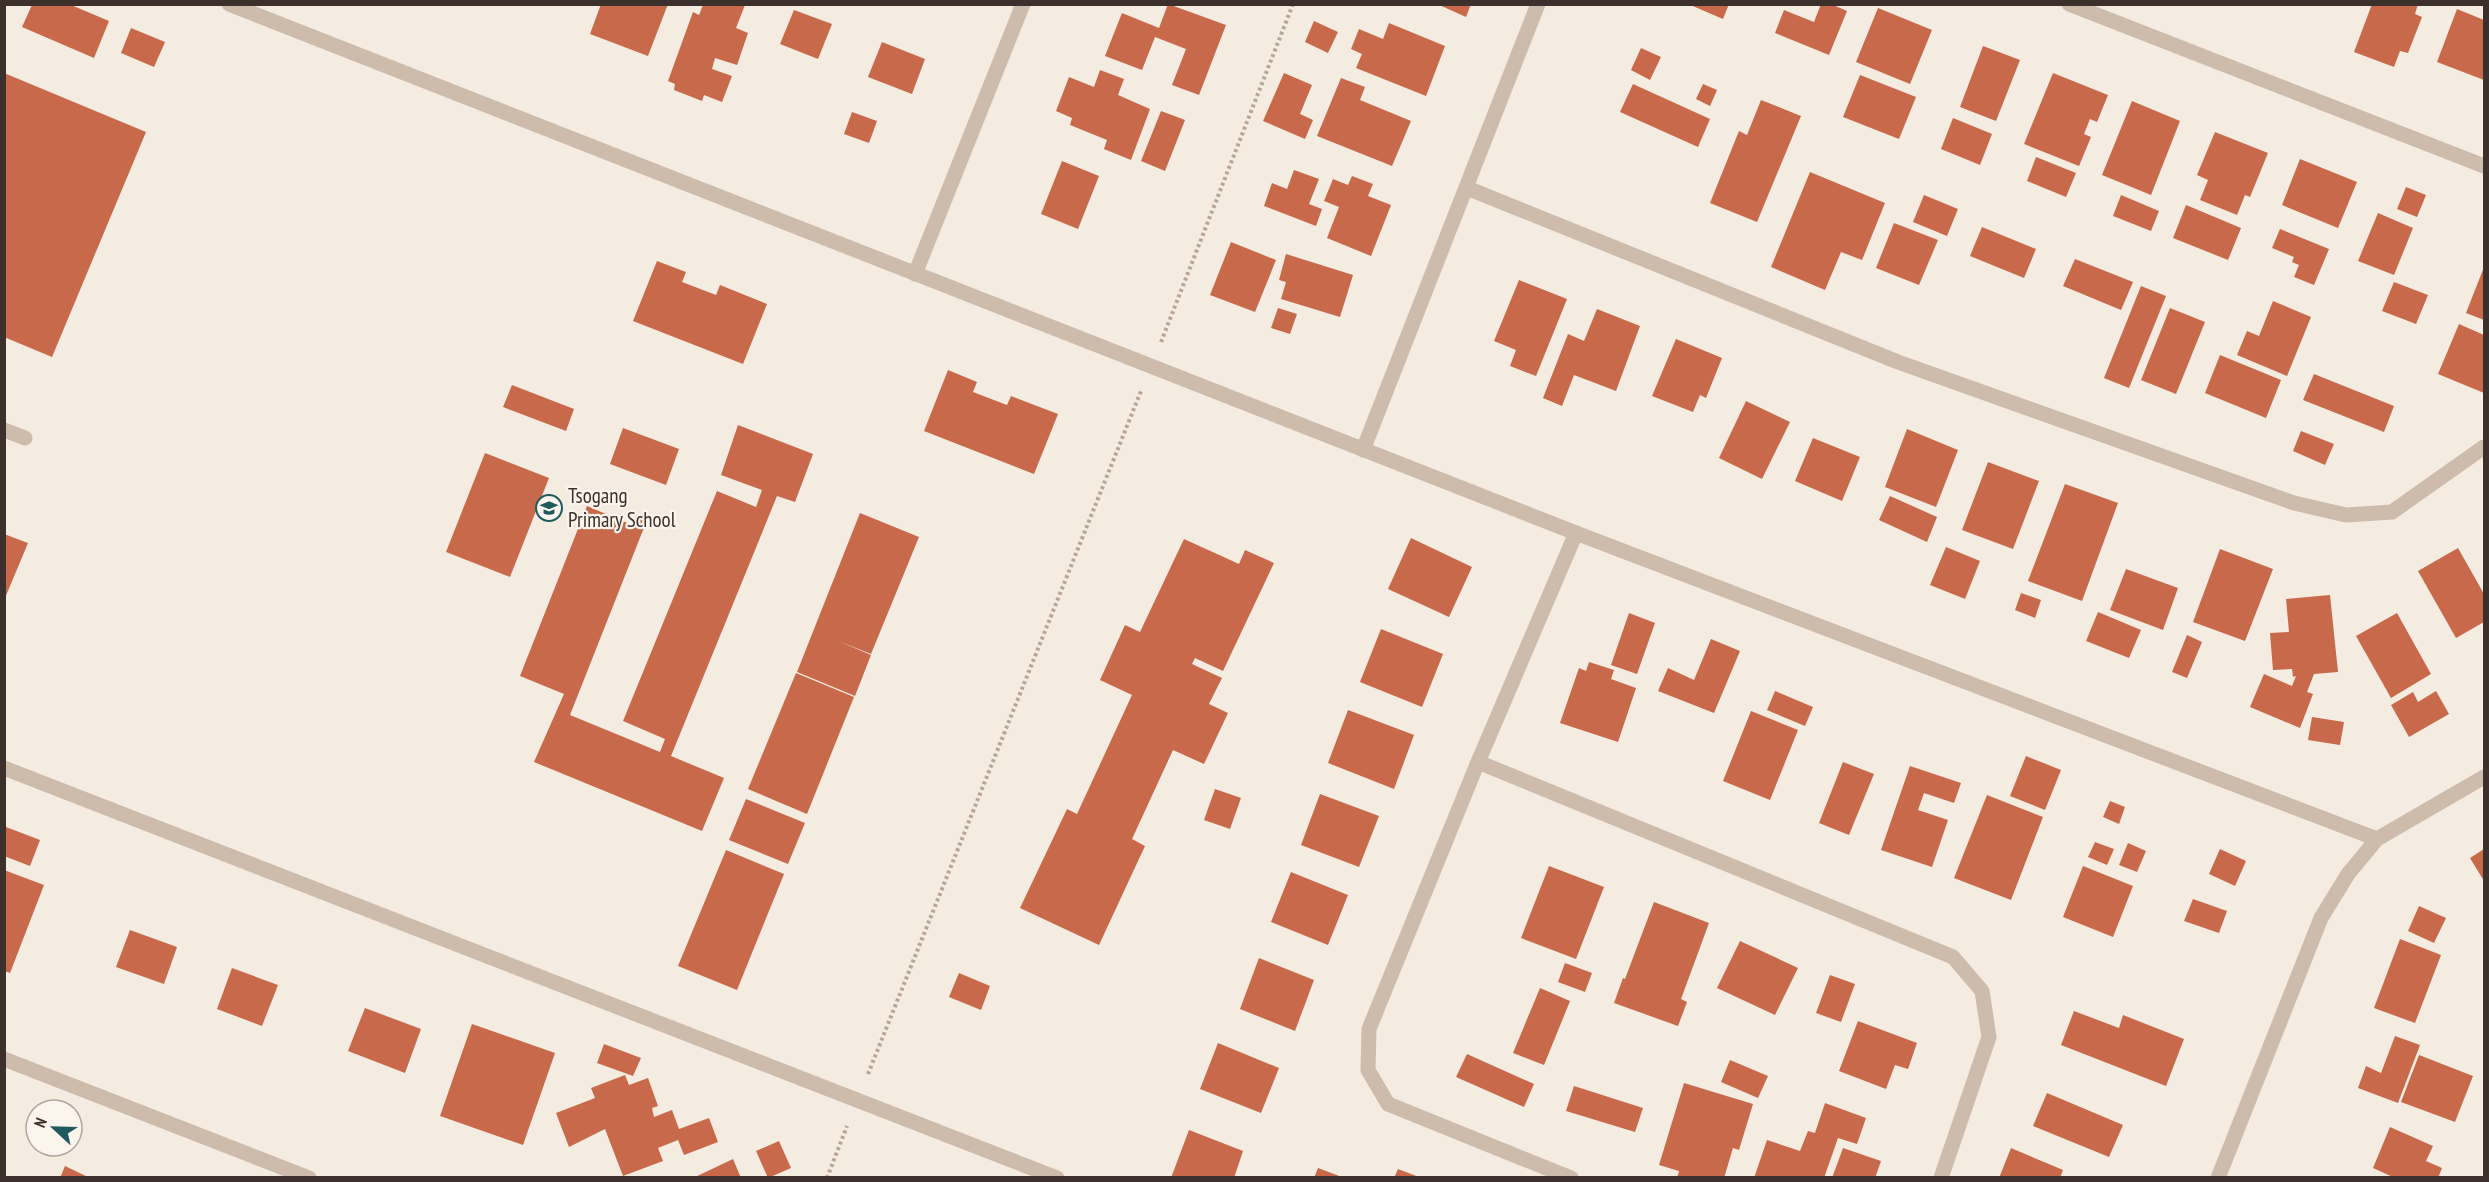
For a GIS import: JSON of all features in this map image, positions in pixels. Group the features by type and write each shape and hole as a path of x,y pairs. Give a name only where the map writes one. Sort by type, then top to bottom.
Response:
{"street":[{"path":"229,4 1576,533 2377,839"},
{"path":"915,274 1023,4"},
{"path":"1363,450 1538,4"},
{"path":"2069,4 2484,166"},
{"path":"1467,188 1898,362 2294,503 2346,515 2392,512 2484,447"},
{"path":"4,430 26,438"},
{"path":"1571,1178 1388,1104 1368,1070 1369,1029 1478,762 1576,533"},
{"path":"1478,762 1953,957 1982,991 1989,1037 1941,1178"},
{"path":"4,768 1057,1178"},
{"path":"2218,1178 2321,918 2348,874 2377,839 2484,777"},
{"path":"4,1059 309,1178"}],"path":[{"path":"827,1178 1151,367 1293,4"}],"building":[{"path":"601,4 668,4 648,56 590,34"},
{"path":"1168,4 1226,25 1199,95 1172,85 1186,49 1155,37 1142,70 1105,56 1122,13 1159,28"},
{"path":"1437,4 1471,4 1466,17"},
{"path":"1688,4 1729,4 1723,19"},
{"path":"1821,4 1831,4 1847,11 1829,55 1775,33 1784,10 1814,22"},
{"path":"2372,4 2418,4 2415,14 2422,17 2408,53 2400,51 2394,67 2354,52"},
{"path":"32,5 71,5 109,21 94,58 22,27"},
{"path":"703,5 745,5 736,28 748,33 737,65 715,58 712,69 732,76 722,102 704,95 702,101 674,90 675,84 668,81 693,12 699,15"},
{"path":"1878,8 1932,30 1910,84 1856,62"},
{"path":"2457,9 2484,20 2484,80 2437,62"},
{"path":"794,10 832,24 818,59 780,44"},
{"path":"1314,21 1338,32 1328,53 1305,42"},
{"path":"1389,23 1445,46 1426,96 1356,68 1362,54 1351,49 1359,29 1383,39"},
{"path":"131,28 165,42 154,67 121,53"},
{"path":"882,42 925,59 912,94 868,77"},
{"path":"1983,46 2020,60 1996,121 1960,107"},
{"path":"1641,48 1661,57 1650,80 1631,70"},
{"path":"1100,70 1124,79 1118,95 1150,109 1131,160 1104,149 1107,140 1070,125 1072,118 1056,111 1069,77 1094,87"},
{"path":"4,73 146,132 52,357 4,337"},
{"path":"1284,73 1312,85 1300,114 1313,120 1305,139 1263,121"},
{"path":"2053,73 2108,95 2097,122 2090,119 2084,134 2091,137 2079,166 2024,144"},
{"path":"1860,75 1916,97 1899,139 1843,117"},
{"path":"1341,78 1365,87 1360,100 1411,121 1392,166 1317,136"},
{"path":"1633,84 1710,119 1698,147 1620,112"},
{"path":"1703,84 1717,90 1710,106 1696,99"},
{"path":"1761,100 1801,116 1757,222 1710,203 1739,131 1747,135"},
{"path":"2132,101 2180,121 2151,195 2102,175"},
{"path":"1161,111 1185,120 1165,171 1141,161"},
{"path":"852,112 877,121 869,143 844,134"},
{"path":"1953,118 1992,134 1980,165 1941,149"},
{"path":"2215,132 2268,153 2250,197 2245,195 2237,215 2200,200 2208,180 2197,175"},
{"path":"2036,157 2076,173 2066,197 2027,181"},
{"path":"2300,159 2357,182 2338,228 2282,205"},
{"path":"1062,161 1099,176 1078,229 1041,214"},
{"path":"1294,170 1319,179 1309,204 1322,209 1316,226 1264,206 1272,183 1287,189"},
{"path":"1810,172 1885,203 1862,260 1841,252 1825,290 1771,267"},
{"path":"1352,176 1373,184 1368,196 1391,205 1371,256 1327,238 1339,207 1324,201 1333,179 1348,185"},
{"path":"2406,187 2426,195 2417,217 2397,209"},
{"path":"1924,195 1958,209 1947,236 1913,222"},
{"path":"2121,195 2159,211 2151,231 2113,216"},
{"path":"2186,205 2241,228 2228,260 2173,238"},
{"path":"2378,213 2413,228 2394,275 2358,261"},
{"path":"1894,223 1938,240 1919,285 1876,268"},
{"path":"1982,227 2036,249 2024,278 1970,256"},
{"path":"2280,229 2329,249 2314,285 2294,277 2299,265 2292,262 2294,257 2272,248"},
{"path":"1231,242 1276,260 1255,312 1210,295"},
{"path":"1286,254 1353,275 1340,317 1281,299 1286,282 1279,280"},
{"path":"2075,259 2133,282 2121,310 2063,286"},
{"path":"657,261 686,272 682,282 716,295 720,285 767,304 743,364 633,321"},
{"path":"2484,267 2484,320 2466,313"},
{"path":"1519,280 1567,299 1536,376 1510,366 1516,350 1494,341"},
{"path":"2394,282 2428,295 2416,324 2382,311"},
{"path":"2141,286 2166,296 2129,388 2104,378"},
{"path":"2273,301 2311,317 2287,376 2237,355 2247,331 2259,336"},
{"path":"1278,308 1297,314 1290,334 1271,328"},
{"path":"2170,308 2205,322 2176,394 2141,380"},
{"path":"1597,309 1640,326 1616,391 1574,375 1562,406 1543,398 1568,334 1584,341"},
{"path":"2459,324 2484,335 2484,393 2438,374"},
{"path":"1676,339 1722,358 1706,398 1700,395 1693,412 1652,396"},
{"path":"2220,355 2281,380 2266,418 2205,393"},
{"path":"948,370 977,382 973,392 1007,405 1011,396 1058,414 1034,474 924,431"},
{"path":"2314,374 2394,406 2384,432 2303,400"},
{"path":"512,385 574,409 566,431 503,407"},
{"path":"1746,401 1790,422 1762,479 1719,458"},
{"path":"738,425 813,454 795,502 777,496 671,756 724,778 702,831 534,762 564,694 520,676 587,506 632,525 636,515 647,520 570,715 660,752 665,739 623,721 717,491 756,507 762,490 721,475"},
{"path":"623,428 679,449 666,485 610,464"},
{"path":"1907,429 1958,450 1936,507 1885,487"},
{"path":"2301,431 2334,444 2325,465 2293,451"},
{"path":"1813,438 1860,457 1842,501 1795,481"},
{"path":"485,453 549,478 510,577 446,552"},
{"path":"1988,462 2039,481 2013,549 1962,530"},
{"path":"2065,484 2118,503 2082,601 2028,581"},
{"path":"1890,496 1937,517 1927,542 1879,520"},
{"path":"860,513 919,537 871,654 838,641 871,655 855,696 797,672"},
{"path":"4,534 28,543 5,598 4,598"},
{"path":"1411,538 1472,567 1449,617 1388,589"},
{"path":"1184,539 1239,564 1245,550 1274,563 1223,671 1195,658 1192,664 1222,678 1209,704 1228,713 1204,764 1173,750 1132,839 1145,846 1099,945 1020,908 1067,809 1077,814 1132,695 1100,680 1125,625 1140,632"},
{"path":"1946,547 1980,561 1965,599 1930,585"},
{"path":"2458,548 2484,594 2484,622 2456,638 2418,571"},
{"path":"2220,549 2273,569 2245,641 2193,622"},
{"path":"2126,569 2178,588 2163,630 2110,610"},
{"path":"2021,593 2041,600 2035,618 2015,610"},
{"path":"2330,595 2338,672 2314,674 2307,692 2313,694 2300,728 2250,707 2264,674 2292,686 2296,676 2293,677 2292,669 2273,670 2270,633 2289,632 2286,599"},
{"path":"2098,612 2141,630 2129,658 2086,641"},
{"path":"1629,613 1655,623 1637,674 1611,665"},
{"path":"2397,613 2431,674 2391,698 2356,636"},
{"path":"1381,629 1443,654 1422,707 1360,682"},
{"path":"2187,635 2202,642 2187,678 2172,672"},
{"path":"1711,639 1740,651 1714,713 1658,691 1668,668 1694,680"},
{"path":"1589,662 1614,670 1611,679 1636,688 1618,742 1560,723 1579,668 1586,671"},
{"path":"796,673 854,697 807,814 748,789"},
{"path":"1775,691 1813,707 1805,726 1767,710"},
{"path":"2436,691 2449,714 2409,737 2391,705 2413,692 2418,702"},
{"path":"1348,710 1414,735 1394,789 1328,763"},
{"path":"1751,711 1798,730 1770,800 1723,781"},
{"path":"2312,717 2344,722 2340,745 2308,740"},
{"path":"2026,756 2061,770 2045,810 2010,796"},
{"path":"1843,762 1874,774 1849,835 1819,823"},
{"path":"1910,766 1961,783 1954,803 1924,793 1918,810 1948,820 1932,867 1881,850"},
{"path":"1215,789 1241,798 1230,829 1204,820"},
{"path":"1320,794 1379,816 1359,867 1301,845"},
{"path":"1987,795 2043,817 2011,900 1954,878"},
{"path":"746,799 805,823 788,864 729,840"},
{"path":"2110,801 2125,807 2119,824 2103,817"},
{"path":"6,827 40,840 30,866 4,856"},
{"path":"2095,842 2114,849 2107,865 2088,857"},
{"path":"2128,843 2146,851 2137,872 2119,865"},
{"path":"2220,849 2246,861 2235,886 2209,874"},
{"path":"2484,849 2484,881 2470,858"},
{"path":"726,850 784,874 737,990 678,966"},
{"path":"1549,866 1604,887 1576,959 1521,938"},
{"path":"2083,866 2133,886 2113,937 2063,917"},
{"path":"4,870 44,885 10,973 4,971"},
{"path":"1291,872 1348,895 1328,945 1271,922"},
{"path":"2193,899 2227,911 2219,933 2184,921"},
{"path":"1654,902 1709,923 1681,999 1687,1002 1678,1026 1614,1003"},
{"path":"2419,906 2446,918 2434,943 2408,931"},
{"path":"130,930 177,947 164,984 116,967"},
{"path":"2400,939 2441,955 2415,1023 2374,1008"},
{"path":"1740,941 1798,968 1775,1015 1717,988"},
{"path":"1259,958 1314,980 1295,1031 1240,1009"},
{"path":"1565,963 1592,973 1585,992 1558,982"},
{"path":"232,968 278,985 262,1026 217,1009"},
{"path":"959,973 990,986 981,1010 949,997"},
{"path":"1830,975 1855,984 1841,1022 1816,1013"},
{"path":"1540,988 1570,1001 1544,1065 1513,1053"},
{"path":"365,1008 421,1029 405,1073 348,1051"},
{"path":"2074,1011 2119,1028 2123,1015 2184,1039 2166,1086 2061,1045"},
{"path":"1858,1021 1917,1043 1908,1069 1895,1065 1886,1089 1839,1071"},
{"path":"472,1024 555,1053 523,1145 440,1116"},
{"path":"2395,1036 2420,1045 2398,1103 2358,1088 2366,1066 2381,1073"},
{"path":"1218,1043 1279,1068 1261,1113 1200,1089"},
{"path":"604,1044 641,1058 633,1076 597,1063"},
{"path":"1467,1054 1534,1084 1524,1107 1456,1077"},
{"path":"2419,1055 2473,1076 2455,1122 2401,1102"},
{"path":"1730,1060 1768,1076 1758,1098 1721,1082"},
{"path":"625,1075 629,1085 648,1078 658,1106 652,1108 654,1117 672,1110 679,1129 709,1118 718,1142 684,1155 678,1140 658,1148 663,1161 623,1176 605,1129 569,1147 556,1113 595,1098 591,1088"},
{"path":"1684,1083 1753,1104 1739,1150 1733,1148 1724,1178 1677,1178 1679,1171 1659,1165"},
{"path":"1574,1086 1643,1108 1635,1132 1566,1111"},
{"path":"2047,1093 2123,1125 2109,1157 2033,1126"},
{"path":"1825,1103 1866,1118 1857,1144 1838,1138 1824,1178 1754,1178 1767,1140 1800,1151 1808,1131 1815,1133"},
{"path":"2390,1127 2433,1146 2426,1161 2442,1168 2438,1178 2395,1178 2373,1168"},
{"path":"1189,1130 1243,1151 1234,1178 1171,1178"},
{"path":"779,1141 791,1168 768,1178 756,1151"},
{"path":"1843,1148 1881,1161 1875,1178 1832,1178"},
{"path":"2011,1148 2063,1170 2060,1178 1999,1178"},
{"path":"733,1159 741,1178 693,1178"},
{"path":"65,1166 90,1178 60,1178"},
{"path":"1318,1168 1342,1177 1342,1178 1314,1178"},
{"path":"1398,1169 1419,1177 1419,1178 1394,1178"}],"place":[{"name":"Tsogang Primary School","path":"549,508"}]}
